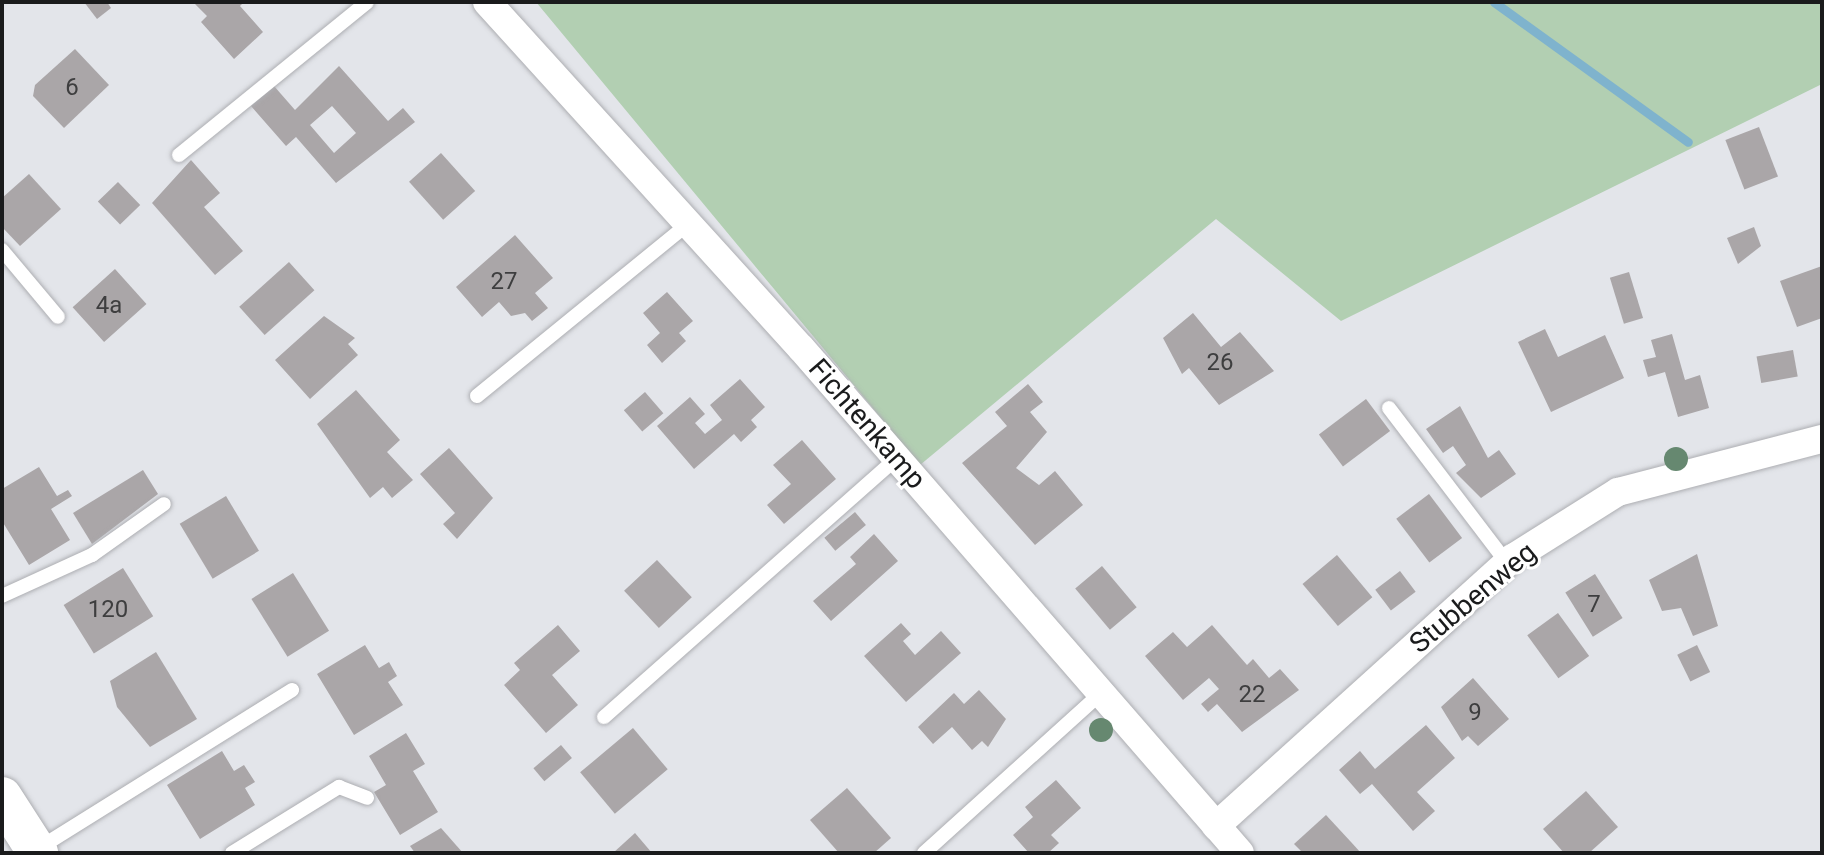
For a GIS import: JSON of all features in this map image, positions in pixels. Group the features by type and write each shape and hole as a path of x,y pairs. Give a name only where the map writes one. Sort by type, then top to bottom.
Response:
{"main road":[{"path":"2,797 37,851"}],"street":[{"name":"Fichtenkamp","path":"487,2 896,459 1240,853"},
{"name":"Stubbenweg","path":"1216,826 1507,563 1618,492 1822,439"}],"lane":[{"path":"179,155 367,2"},
{"path":"477,396 688,224"},
{"path":"2,250 58,317"},
{"path":"1389,408 1507,563"},
{"path":"604,717 896,459"},
{"path":"2,596 92,555 164,504"},
{"path":"37,851 292,690"},
{"path":"924,853 1101,693"},
{"path":"232,853 339,787 367,798"}],"green space":[{"path":"536,2 1822,2 1822,84 1341,321 1216,219 920,465"}],"building":[{"path":"84,2 107,2 111,8 97,19"},
{"path":"244,2 240,6 263,32 234,59 201,22 207,16 195,4"},
{"path":"75,49 109,85 64,128 33,96 35,85"},
{"path":"339,66 388,121 403,108 415,122 336,183 296,137 286,146 251,106 274,86 295,110","holes":["332,106 356,133 334,153 310,125"]},
{"path":"1759,127 1778,176 1744,189 1725,140"},
{"path":"441,153 475,191 443,220 409,182"},
{"path":"191,160 220,193 204,207 243,251 215,275 152,203"},
{"path":"29,174 61,209 20,246 2,227 2,198"},
{"path":"118,182 140,205 120,224 98,201"},
{"path":"1754,227 1761,246 1738,264 1727,238"},
{"path":"515,235 553,278 535,293 548,308 532,321 525,313 511,316 499,302 482,317 456,287"},
{"path":"289,262 314,290 265,335 239,307"},
{"path":"1822,266 1822,318 1797,327 1780,281"},
{"path":"115,269 146,304 104,342 73,307"},
{"path":"1629,272 1643,318 1624,324 1610,278"},
{"path":"667,292 693,321 679,333 686,341 662,363 647,345 660,333 643,313"},
{"path":"1193,313 1221,347 1240,332 1274,371 1219,405 1189,368 1182,374 1163,338"},
{"path":"324,316 355,338 348,344 358,355 310,399 275,360"},
{"path":"1545,329 1558,357 1605,335 1624,378 1551,412 1518,342"},
{"path":"1672,334 1685,380 1700,375 1709,408 1678,417 1665,372 1648,377 1643,360 1656,357 1651,340"},
{"path":"1793,350 1798,377 1761,383 1757,356"},
{"path":"740,379 765,407 751,420 757,427 741,442 734,434 694,469 657,426 690,397 705,414 695,423 705,434 722,420 710,405"},
{"path":"1028,384 1043,402 1030,412 1047,432 1016,468 1039,485 1055,471 1083,505 1035,545 962,463 1007,426 995,412"},
{"path":"356,390 400,440 387,452 413,480 392,498 383,487 370,498 317,424"},
{"path":"645,392 663,413 642,432 624,410"},
{"path":"1366,399 1390,431 1343,466 1319,435"},
{"path":"1460,406 1488,458 1499,450 1516,474 1481,498 1456,473 1466,465 1453,446 1443,453 1426,429"},
{"path":"802,440 836,479 784,524 767,505 791,484 773,465"},
{"path":"449,448 493,498 457,539 443,524 455,513 420,474"},
{"path":"39,467 57,496 68,490 72,496 51,509 70,540 29,565 2,521 2,489"},
{"path":"143,470 158,494 92,544 73,513"},
{"path":"1429,494 1462,538 1429,563 1396,519"},
{"path":"226,496 259,551 213,579 180,524"},
{"path":"855,512 866,525 835,551 824,538"},
{"path":"874,534 898,561 831,621 813,601 856,564 850,557"},
{"path":"1697,554 1718,626 1693,636 1681,608 1662,611 1649,580"},
{"path":"1337,555 1372,597 1338,626 1303,584"},
{"path":"657,560 692,597 659,628 624,591"},
{"path":"1102,566 1137,607 1110,630 1075,588"},
{"path":"123,568 153,616 94,653 64,605"},
{"path":"1400,571 1416,592 1391,610 1375,590"},
{"path":"293,573 329,631 287,657 251,599"},
{"path":"1595,574 1623,618 1593,637 1565,593"},
{"path":"1558,613 1589,656 1558,678 1527,635"},
{"path":"901,623 911,634 903,641 915,655 941,631 961,653 906,702 864,656"},
{"path":"558,625 580,651 552,675 578,705 546,733 504,685 520,670 514,663"},
{"path":"1212,625 1247,665 1253,659 1269,678 1280,669 1299,690 1242,732 1217,704 1208,712 1201,704 1219,689 1209,678 1183,700 1145,656 1173,632 1187,647"},
{"path":"365,645 379,668 389,662 397,676 388,682 403,705 354,735 317,674"},
{"path":"1697,645 1710,672 1690,682 1677,655"},
{"path":"156,652 197,719 150,747 117,707 110,681"},
{"path":"1473,678 1509,719 1478,746 1468,736 1462,741 1441,707"},
{"path":"979,690 1006,719 988,747 982,741 972,750 952,727 933,744 918,727 954,693 964,704"},
{"path":"1426,725 1455,758 1417,792 1435,811 1413,831 1372,784 1360,794 1339,770 1360,751 1375,769"},
{"path":"633,728 668,769 615,814 580,772"},
{"path":"406,733 425,764 413,771 438,812 400,835 374,792 386,785 369,756"},
{"path":"561,745 572,758 544,781 533,768"},
{"path":"222,751 234,771 244,765 255,782 245,788 255,805 200,839 167,785"},
{"path":"1056,780 1081,808 1051,835 1059,843 1048,853 1029,853 1013,835 1033,817 1025,807"},
{"path":"847,788 891,838 874,853 839,853 810,820"},
{"path":"1586,791 1618,827 1589,853 1564,853 1543,829"},
{"path":"1326,815 1361,853 1303,853 1294,844"},
{"path":"441,828 463,853 415,853 410,846"},
{"path":"635,833 652,853 613,853"}],"waterway":[{"path":"1494,2 1688,142"}]}
